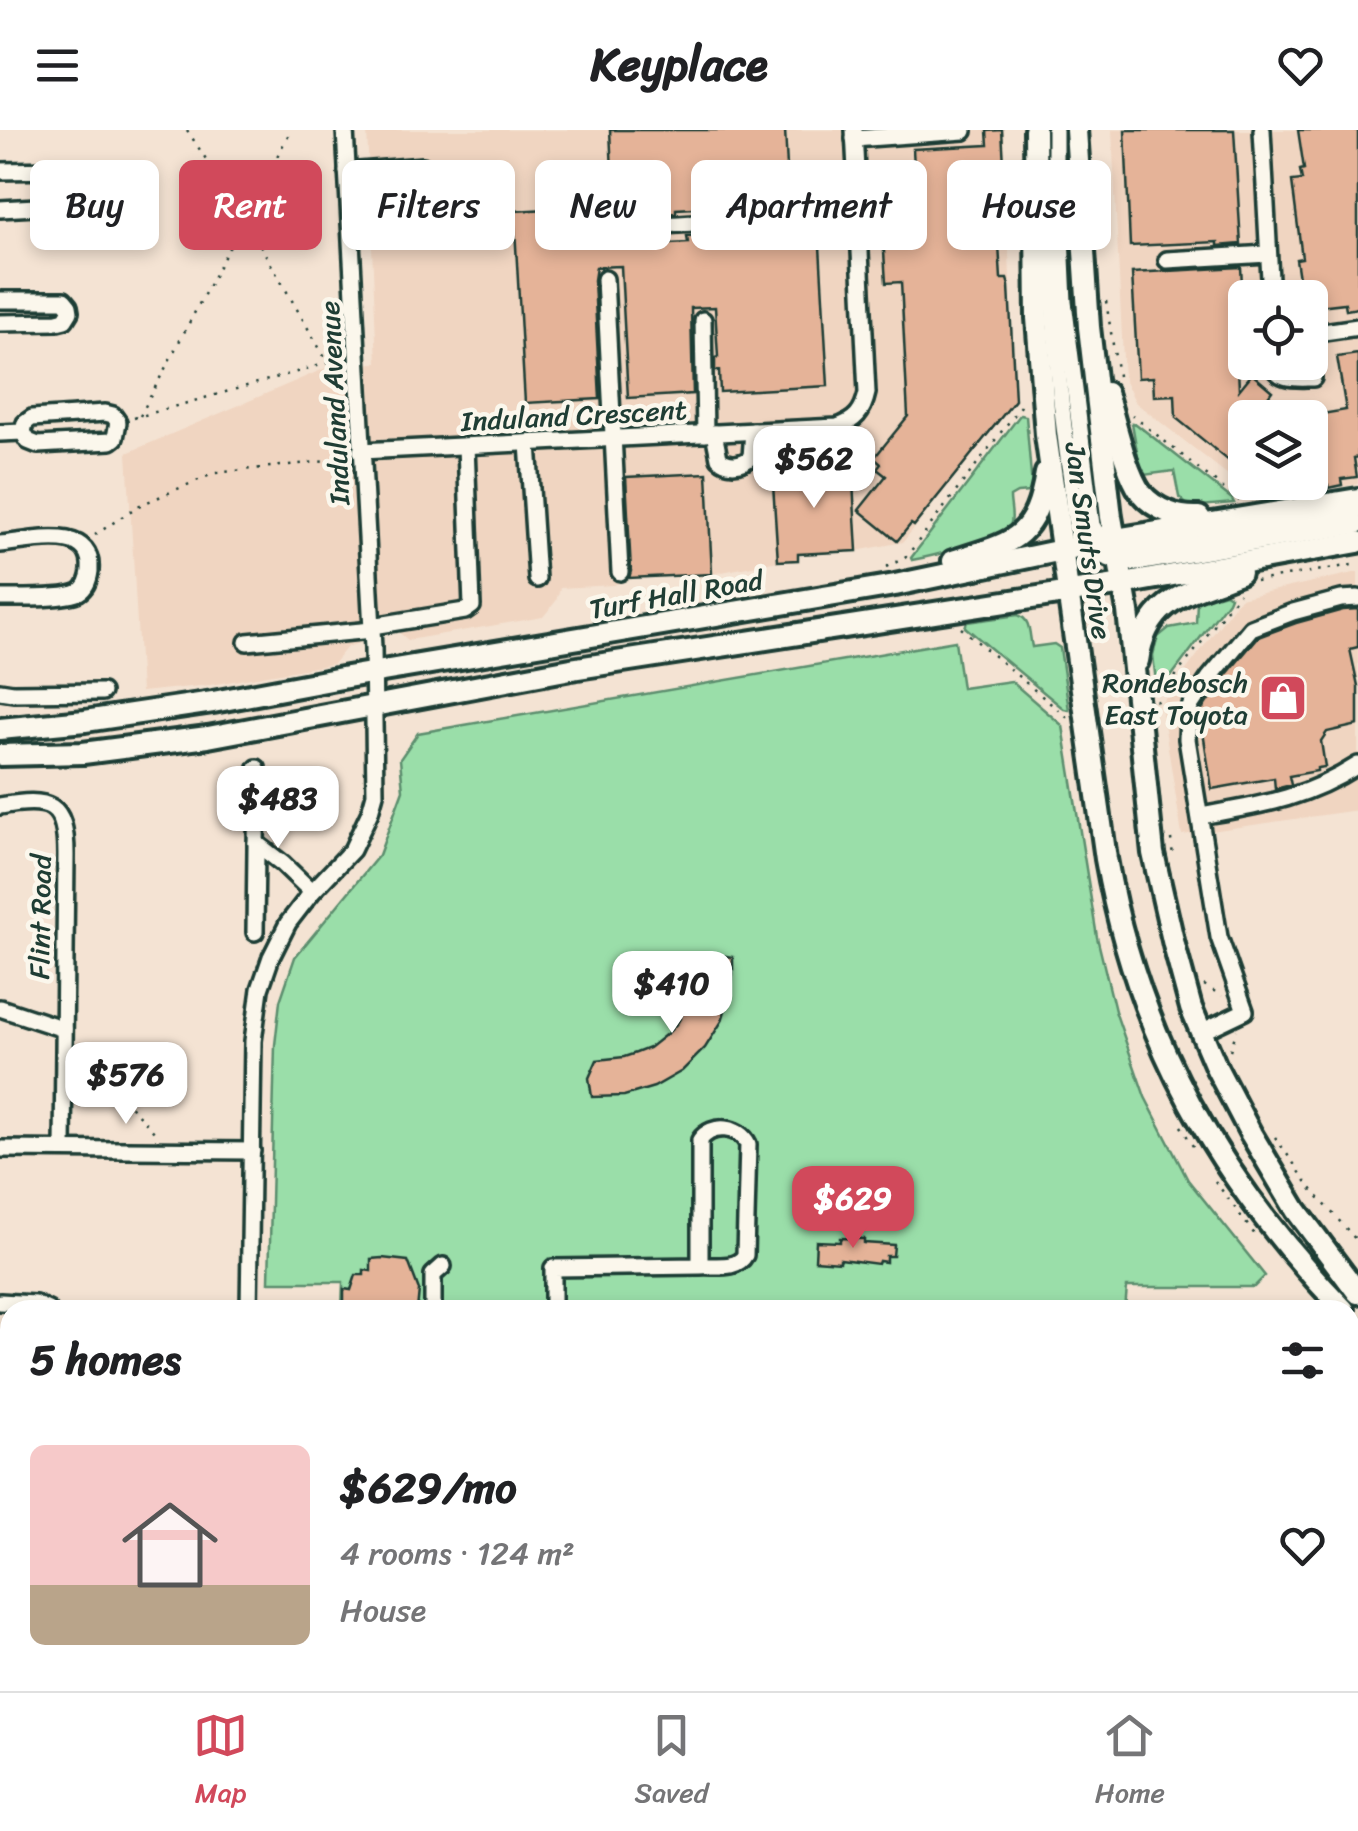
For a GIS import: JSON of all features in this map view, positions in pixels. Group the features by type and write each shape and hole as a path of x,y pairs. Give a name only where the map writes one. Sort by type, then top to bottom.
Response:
{"main road":[{"name":"Jan Smuts Drive","path":"1034,130 1036,318 1049,458 1109,878 1123,937 1148,1013 1182,1088 1225,1164 1278,1238 1335,1300"},
{"name":"Jan Smuts Drive","path":"1076,130 1109,547 1123,584 1144,685 1153,853 1174,945 1191,1008 1231,1096 1296,1210 1358,1293"},
{"path":"1091,343 1129,467 1141,492 1158,507 1182,518 1251,510"},
{"path":"890,576 932,568 1016,538 1039,508 1049,458"},
{"name":"Turf Hall Road","path":"0,728 139,714 890,576 1063,550 1109,547 1251,510 1358,499"},
{"name":"Turf Hall Road","path":"0,756 139,748 590,666 1123,584 1358,542"},
{"path":"1144,685 1140,646 1152,620 1169,601 1288,554"}],"street":[{"name":"Induland Avenue","path":"345,130 346,160"},
{"path":"1055,130 1050,222 1056,350 1077,526 1137,564 1358,526"},
{"path":"1262,130 1269,280"},
{"path":"854,135 964,131"},
{"name":"Induland Crescent","path":"854,135 855,160"},
{"path":"0,171 59,170 64,174 67,195 63,203 55,206 0,209"},
{"name":"Induland Avenue","path":"249,1300 253,1041 260,989 280,937 312,892 352,850 370,812 376,774 376,706 351,250"},
{"name":"Induland Crescent","path":"361,454 837,427 857,417 867,393 860,250"},
{"path":"1167,260 1268,254"},
{"path":"604,279 620,572"},
{"path":"0,300 55,299 67,303 70,312 65,320 57,322 0,323"},
{"path":"703,320 709,434 726,464 748,460 752,454 752,431"},
{"path":"1328,331 1358,327"},
{"path":"105,413 114,415 118,422 111,442 38,446 28,441 23,432 24,423 42,416 105,413"},
{"path":"0,433 23,432"},
{"path":"528,443 537,580"},
{"path":"247,642 372,628 465,612 472,606 466,446"},
{"path":"1109,547 1144,549 1358,512"},
{"path":"0,544 70,540 82,545 90,566 89,579 81,591 0,598"},
{"path":"1202,1032 1245,1011 1219,938 1187,739 1190,705 1232,649 1257,624 1341,599 1358,598"},
{"path":"0,691 102,692"},
{"path":"1200,816 1283,801 1358,765"},
{"path":"254,932 257,768"},
{"name":"Flint Road","path":"0,806 43,804 54,809 64,822 63,1150"},
{"path":"256,843 312,892"},
{"path":"0,1008 64,1029"},
{"path":"553,1300 553,1268 700,1266 736,1265 742,1260 749,1151 746,1138 736,1131 711,1131 700,1140 700,1266"},
{"path":"0,1149 252,1150"},
{"path":"433,1300 433,1276 443,1266"}],"path":[{"path":"186,130 206,160"},
{"path":"276,160 291,130"},
{"path":"246,220 328,363 140,416 201,301 246,220"},
{"path":"1104,288 1119,382"},
{"path":"890,576 1026,398"},
{"path":"1124,408 1251,510"},
{"path":"82,545 138,506 214,473 361,454"},
{"path":"890,576 912,563"},
{"path":"1144,685 1154,704 1246,584 1358,564"},
{"path":"1086,617 1117,612"},
{"path":"953,622 1074,724"},
{"path":"1170,837 1172,854"},
{"path":"1202,983 1222,995 1238,1031 1230,1048 1231,1058"},
{"path":"88,1060 152,1127 156,1140"},
{"path":"1272,1133 1313,1191 1358,1242"}],"shaded area":[{"path":"367,130 1004,130 1005,160 947,160 947,250 1009,250 1015,401 903,542 856,551 799,554 798,560 712,574 629,578 614,585 560,588 556,601 543,617 408,640 396,630 347,647 333,664 210,685 141,692 127,453 333,365 377,363 372,250 515,250 515,160 368,160"},
{"path":"1112,130 1358,130 1358,484 1328,489 1328,400 1228,400 1228,475 1136,403 1124,380"},
{"path":"1358,572 1358,810 1182,835 1161,704 1240,598"}],"green space":[{"path":"1020,415 1026,416 1032,488 1010,497 1012,518 1008,529 978,543 912,560 911,558"},
{"path":"1132,423 1234,503 1189,507 1179,497 1174,471 1144,475"},
{"path":"1225,593 1230,596 1228,601 1157,692 1153,655 1158,637 1169,628 1196,623 1197,601"},
{"path":"1018,615 1027,623 1032,647 1054,644 1060,648 1069,710 965,627 967,622"},
{"path":"955,641 962,688 1011,681 1063,726 1097,937 1115,1011 1145,1097 1188,1180 1265,1276 1254,1287 1127,1287 1126,1300 342,1300 343,1282 269,1282 275,1045 280,1001 295,957 379,855 403,790 400,759 418,733"}],"building":[{"path":"610,130 785,130 787,160 691,160 691,208 676,209 676,213 671,213 671,160 611,160"},
{"path":"1002,130 1004,160 947,160 947,250 999,250 1001,279 1007,279 1009,286 1015,400 914,526 911,524 897,541 859,510 886,476 877,469 881,464 874,458 908,416 901,282 886,283 884,250 927,250 927,160 914,160 913,149 988,145 987,131"},
{"path":"1125,130 1234,130 1241,244 1130,246"},
{"path":"1298,130 1358,130 1358,308 1346,310 1345,303 1328,305 1328,280 1299,280 1296,259 1302,258 1292,181 1302,180 1300,170 1304,169"},
{"path":"535,210 535,250 671,250 671,244 688,243 687,236 691,236 691,250 820,250 828,386 720,392 719,371 715,371 715,307 691,308 693,394 628,398 621,266 596,267 600,399 525,403 515,211"},
{"path":"1241,267 1242,280 1228,280 1228,380 1239,380 1239,390 1247,380 1259,380 1272,391 1265,400 1228,400 1228,460 1176,418 1175,395 1154,396 1153,377 1138,378 1132,273"},
{"path":"1358,354 1358,457 1354,458 1357,477 1341,479 1342,485 1328,488 1328,413 1346,410 1337,357"},
{"path":"852,464 857,551 798,554 798,560 778,561 772,469"},
{"path":"707,473 712,574 629,578 626,477"},
{"name":"Rondebosch East Toyota","path":"1358,609 1358,647 1350,649 1358,686 1358,725 1327,732 1321,741 1325,767 1289,776 1291,785 1275,789 1274,778 1212,789 1200,713 1222,680 1258,637 1296,623"},
{"path":"713,954 733,957 733,974 722,1021 705,1048 682,1071 654,1087 624,1096 592,1097 589,1078 597,1060 624,1057 649,1048 669,1032 690,1000 695,963"},
{"path":"840,1238 894,1245 893,1256 886,1256 886,1262 878,1264 815,1260 816,1241 840,1242"},
{"path":"371,1259 408,1261 419,1290 418,1300 344,1300 344,1289 351,1290 356,1275 371,1271"}],"place":[{"name":"Rondebosch East Toyota","path":"1283,698"}]}
